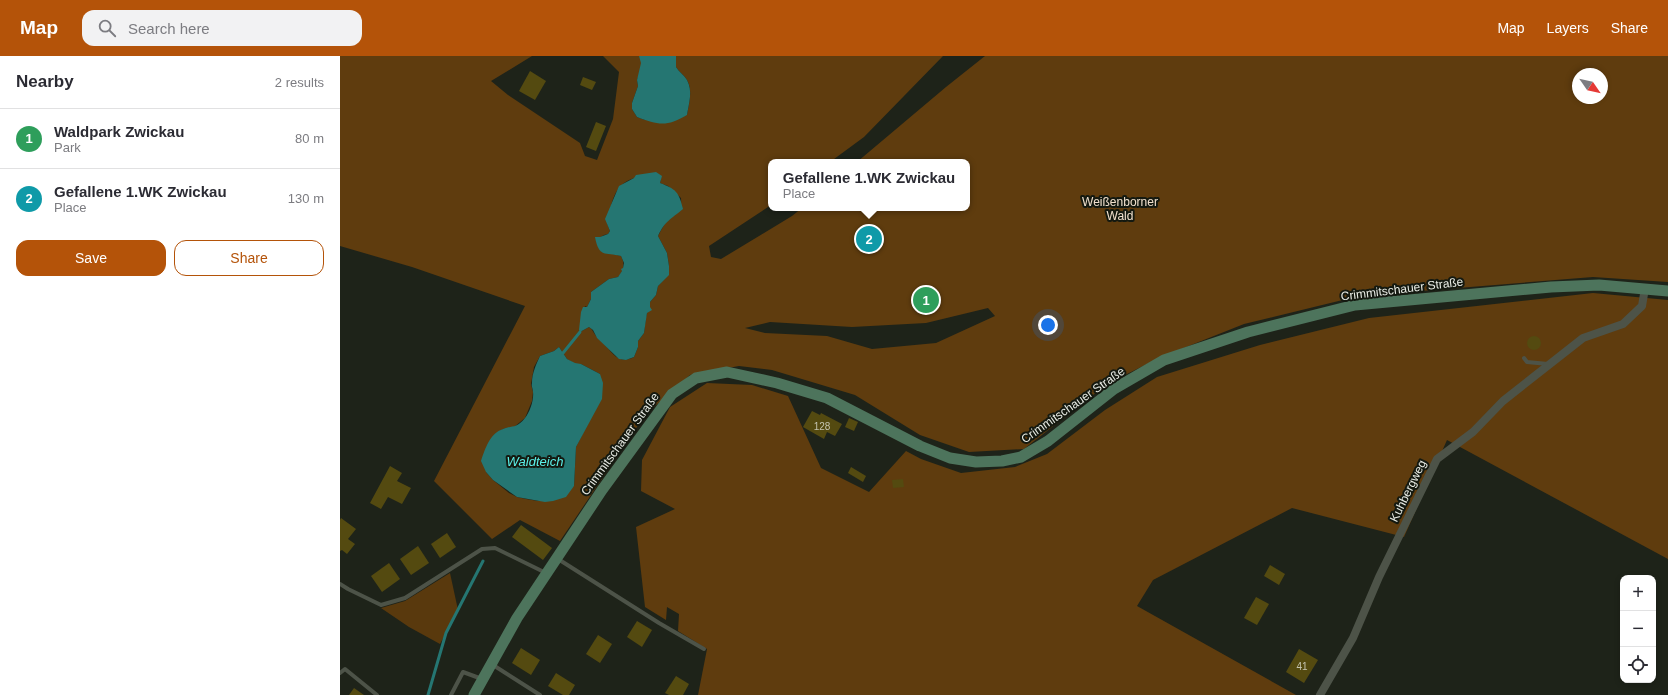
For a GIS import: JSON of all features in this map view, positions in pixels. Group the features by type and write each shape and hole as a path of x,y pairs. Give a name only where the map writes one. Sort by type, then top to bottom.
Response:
{"main road":[{"name":"Crimmitschauer Straße","path":"474,695 517,618 602,490 672,394 696,378 727,372 777,384 827,398 920,446 950,458 976,462 1002,461 1021,457 1048,441 1114,389 1164,360 1248,332 1355,305 1551,287 1599,285 1668,291"}],"street":[{"name":"Kuhbergweg","path":"1320,695 1353,638 1379,577 1437,459 1473,432 1503,401 1583,338 1623,324 1642,306 1645,288"}],"lane":[{"path":"1524,358 1526,362 1551,364"},
{"path":"340,584 382,605 405,598 482,549 495,548 546,573"},
{"path":"556,558 659,623 704,649"},
{"path":"491,664 540,695"},
{"path":"340,673 345,669 377,695"},
{"path":"451,695 463,672 482,679"}],"shaded area":[{"path":"450,573 458,610 440,644 409,627 381,608 405,601"}],"green space":[{"name":"Weißenborner Wald","path":"340,56 532,56 491,81 508,95 580,143 585,156 597,160 613,119 619,72 603,56 639,56 641,58 641,69 637,80 638,86 632,103 632,109 637,117 645,120 687,115 690,88 687,80 676,67 676,56 943,56 864,137 834,159 768,159 768,207 709,246 711,257 721,259 798,211 970,211 970,159 861,159 985,56 1668,56 1668,282 1593,277 1359,296 1244,324 1161,357 1107,384 1024,449 969,452 920,435 855,395 772,370 739,366 690,375 645,415 560,541 520,520 492,539 434,481 525,306 412,267 340,246","holes":["634,178 661,179 660,183 668,186 681,198 680,209 666,222 658,236 667,253 669,274 658,286 656,295 650,302 644,333 638,341 638,347 634,357 624,360 616,357 589,327 580,332 585,306 587,307 591,299 591,292 609,279 618,277 623,270 623,261 621,256 601,251 596,240 608,234 610,231 607,223 614,196 621,185","988,308 995,316 936,343 872,349 827,336 765,333 745,328 770,322 852,327 926,323","559,347 567,359 575,364 581,364 600,374 586,427 576,447 574,486 538,501 517,497 509,493 486,472 494,435 503,429 514,427 525,418 532,401 533,392 531,384 534,367 540,356 554,351"]},
{"path":"1593,293 1668,300 1668,559 1447,440 1404,537 1292,508 1153,580 1137,606 1296,695 698,695 707,649 678,631 679,614 667,607 666,620 645,607 636,527 675,509 641,491 642,460 670,407 707,383 752,385 788,396 821,468 869,492 906,451 921,459 961,473 1015,467 1047,454 1105,410 1157,377 1260,345 1369,318"}],"water":[{"path":"639,56 676,56 676,67 687,80 690,88 687,115 674,122 662,124 637,117 632,109 632,103 638,86 637,80 641,63"},
{"path":"656,172 662,176 660,183 670,187 676,192 683,209 666,224 658,236 667,253 669,275 658,286 656,295 650,302 650,307 652,310 647,313 644,333 638,341 638,347 634,357 626,360 619,359 597,338 593,330 589,327 580,332 579,330 581,312 583,307 587,307 591,299 591,292 609,279 618,277 622,271 621,269 623,268 624,263 621,256 607,254 601,251 598,248 595,237 608,234 610,231 605,219 619,186 634,178 636,175"},
{"name":"Waldteich","path":"559,347 567,359 581,364 600,374 603,383 602,399 576,447 574,486 566,497 545,502 517,497 493,480 486,472 481,461 491,438 498,431 517,425 527,415 533,399 532,385 534,369 540,356 554,351"}],"building":[{"path":"530,71 546,81 535,100 519,91"},
{"path":"583,77 596,82 592,90 580,85"},
{"path":"596,122 606,126 596,151 586,147"},
{"path":"1534,336 1539,338 1541,343 1539,348 1534,350 1529,348 1527,343 1529,338"},
{"path":"812,411 820,415 821,413 842,424 835,436 827,432 824,439 803,427"},
{"path":"849,418 858,422 854,431 845,427"},
{"path":"390,466 402,473 397,481 411,488 402,504 388,497 381,509 370,503"},
{"path":"851,467 866,476 863,482 848,473"},
{"path":"903,479 904,487 893,488 892,480"},
{"path":"341,518 356,529 348,539 355,544 347,554 342,550 340,551"},
{"path":"521,525 552,548 543,560 512,537"},
{"path":"447,533 456,547 440,558 431,544"},
{"path":"418,546 429,563 411,575 400,559"},
{"path":"389,563 400,579 382,592 371,576"},
{"path":"1270,565 1285,574 1279,585 1264,576"},
{"path":"1256,597 1269,604 1257,625 1244,618"},
{"path":"637,621 652,630 642,647 627,637"},
{"path":"598,635 612,644 600,663 586,654"},
{"path":"521,648 540,660 531,675 512,663"},
{"path":"1299,649 1318,660 1304,683 1286,672"},
{"path":"556,673 575,685 569,695 563,695 548,686"},
{"path":"676,676 689,684 683,695 669,695 665,693"},
{"path":"354,688 364,695 349,695"}],"waterway":[{"path":"563,353 580,332"},
{"path":"428,695 446,633 483,561"}],"place":[{"name":"Gefallene 1.WK Zwickau","path":"869,239"},
{"name":"Waldpark Zwickau","path":"926,300"}]}
